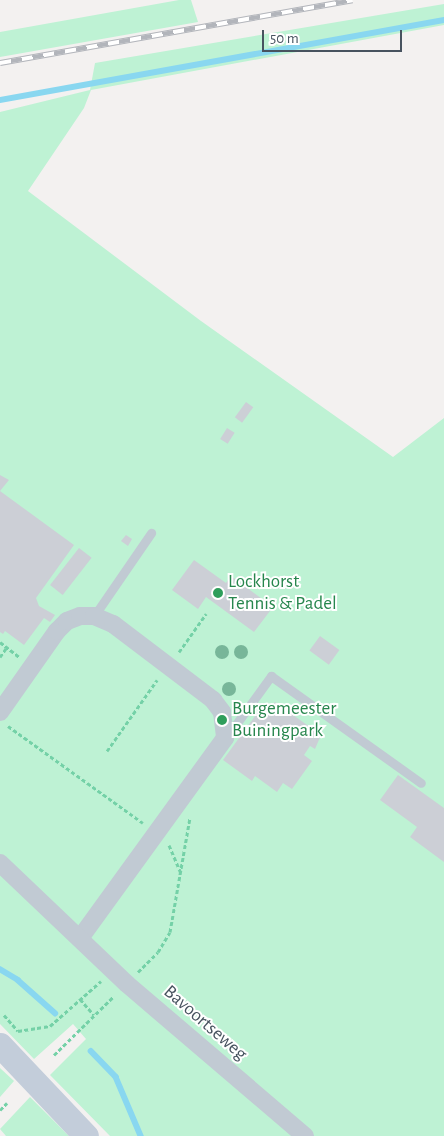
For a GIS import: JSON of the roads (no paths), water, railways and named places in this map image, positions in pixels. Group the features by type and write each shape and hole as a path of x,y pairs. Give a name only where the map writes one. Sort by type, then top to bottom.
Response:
{"main road":[{"path":"0,1045 86,1136"}],"street":[{"path":"0,712 32,666 67,622 94,616 114,624 169,665 213,700 222,712 226,738 80,938"},
{"name":"Bavoortseweg","path":"0,863 112,970 305,1136"}],"lane":[{"path":"94,616 151,533"},
{"path":"226,738 271,676 421,783"}],"waterway":[{"path":"0,100 444,20"},
{"path":"0,969 18,980 55,1013"},
{"path":"91,1051 116,1077 141,1136"}],"railway":[{"path":"0,63 352,0"}],"place":[{"name":"Lockhorst Tennis & Padel","path":"218,593"},
{"name":"Burgemeester Buiningpark","path":"222,720"}]}
